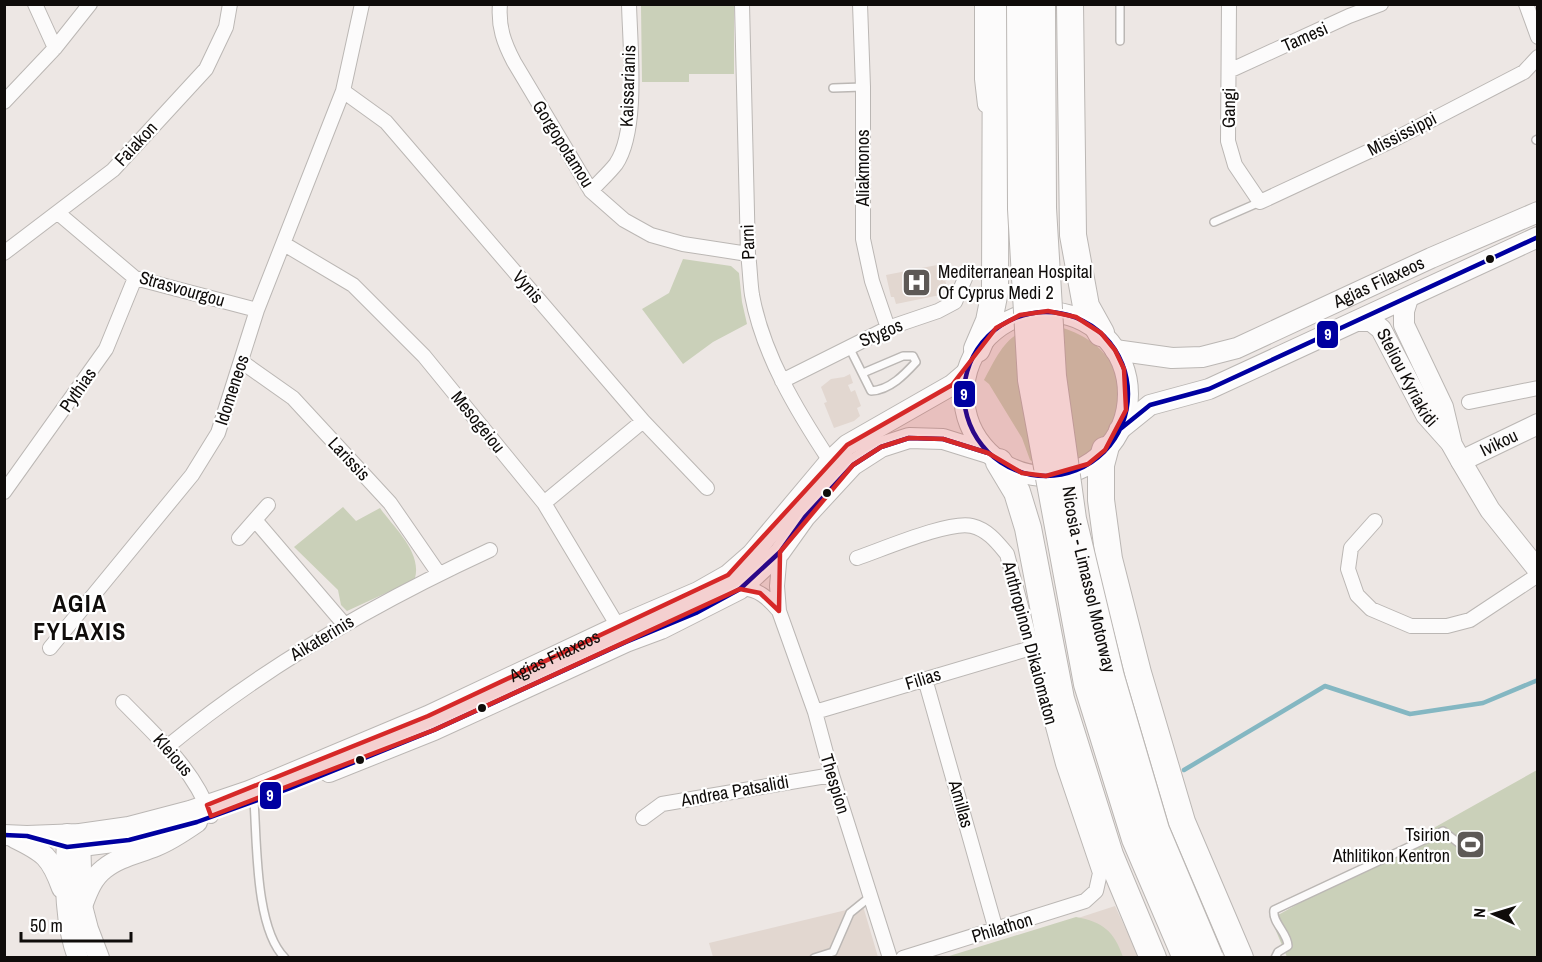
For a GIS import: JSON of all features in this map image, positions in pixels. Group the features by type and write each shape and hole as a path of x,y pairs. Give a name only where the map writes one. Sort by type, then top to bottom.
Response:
{"highway":[{"path":"977,349 988,321 995,291 996,4"},
{"name":"Nicosia - Limassol Motorway","path":"1020,4 1021,209 1031,380 1087,684 1135,839 1186,957"},
{"name":"Nicosia - Limassol Motorway","path":"1042,4 1043,208 1052,364 1073,519 1111,677 1156,830 1209,957"},
{"path":"1070,4 1073,235 1086,306 1108,341"},
{"path":"1112,440 1101,465 1101,500 1109,559 1138,673 1182,822 1240,957"},
{"path":"994,457 1017,492 1028,528 1061,699 1110,855 1153,957"}],"main road":[{"name":"Agias Filaxeos","path":"1108,341 1172,358 1202,357 1237,348 1431,258 1538,212"},
{"name":"Agias Filaxeos","path":"1112,440 1150,405 1209,389 1538,237"},
{"name":"Steliou Kyriakidi","path":"1408,298 1404,311 1404,325 1443,407 1457,453"},
{"path":"1048,311 1076,317 1108,341 1124,369 1128,390 1126,410 1112,440 1088,464 1068,473 1046,476 1022,473 994,457 971,429 964,401 966,373 977,349 996,328 1020,315 1048,311"},
{"name":"Steliou Kyriakidi","path":"1358,321 1371,321 1381,329 1426,415 1457,453 1490,510 1538,570"},
{"name":"Agias Filaxeos","path":"74,840 129,840 205,814 254,801 434,730 623,634 728,575 752,554 846,445 952,386 966,373"},
{"name":"Ivikou","path":"1457,453 1538,424"},
{"name":"Agias Filaxeos","path":"205,814 282,778 623,634 696,614 740,589 780,552 805,517 853,465 881,447 909,438 943,439 994,457"},
{"path":"74,901 103,870 130,856 158,846 178,835 205,814"},
{"path":"14,835 74,840 72,940 78,957"},
{"path":"14,835 50,859 74,901 99,957"}],"street":[{"path":"35,4 55,48"},
{"path":"4,102 55,48 90,4"},
{"name":"Faiakon","path":"4,254 113,170 206,69 226,27 230,4"},
{"name":"Idomeneos","path":"50,648 192,476 218,433 257,310 343,91 362,4"},
{"name":"Gorgopotamou","path":"500,4 498,21 503,41 591,191 624,220 651,235 683,244 748,254"},
{"name":"Kaissarianis","path":"591,191 616,163 625,143 631,117 629,4"},
{"name":"Parni","path":"742,4 748,254 752,295 769,350 783,381 811,433 830,461"},
{"name":"Aliakmonos","path":"860,4 863,87 863,239 872,281 888,328"},
{"path":"982,4 982,78 995,209"},
{"name":"Gangi","path":"1229,4 1228,141 1235,165 1260,202"},
{"name":"Tamesi","path":"1230,71 1348,10 1382,4"},
{"path":"1526,4 1538,37"},
{"name":"Mississippi","path":"1260,202 1391,141 1524,72 1538,57"},
{"name":"Vynis","path":"343,91 386,122 643,421 707,488"},
{"name":"Strasvourgou","path":"58,213 135,278 257,310"},
{"name":"Mesogeiou","path":"284,244 353,285 424,356 544,502 623,634"},
{"name":"Stygos","path":"783,381 888,328 938,311 955,302 966,276"},
{"name":"Pythias","path":"4,492 9,478 106,349 135,278"},
{"name":"Larissis","path":"242,362 294,398 390,502 439,574"},
{"path":"1469,402 1538,388"},
{"path":"544,502 643,421"},
{"path":"239,538 268,505"},
{"path":"255,520 344,624"},
{"path":"1375,521 1351,548 1348,569 1357,595 1371,609 1411,626 1447,626 1470,620 1538,575"},
{"name":"Anthropinon Dikaiomaton","path":"856,558 950,526 971,526 992,536 1007,554 1063,764 1101,873 1096,891"},
{"name":"Aikaterinis","path":"167,747 199,721 286,660 344,624 490,550"},
{"name":"Thespion","path":"780,552 777,570 779,611 815,712 832,775 891,957"},
{"name":"Thespion","path":"740,589 747,588 760,593 779,611"},
{"name":"Filias","path":"815,712 1031,648"},
{"name":"Amillas","path":"925,679 996,930"},
{"name":"Kleious","path":"123,702 192,775 205,814"},
{"name":"Andrea Patsalidi","path":"643,819 662,804 832,775"},
{"name":"Philathon","path":"903,957 1085,901 1096,891"}],"lane":[{"path":"1120,4 1120,41"},
{"path":"833,88 863,87"},
{"path":"1214,222 1260,202"},
{"path":"849,347 871,391 901,378 916,362 914,356 903,356 863,373"},
{"path":"254,801 259,885 264,914 274,939 285,957"},
{"path":"1275,957 1278,952 1288,946 1288,940 1274,916 1274,910 1443,831 1460,844"},
{"path":"814,957 833,952 850,913 871,896"}],"highlighted area":[{"path":"1048,311 1076,317 1101,333 1115,350 1124,369 1126,410 1105,450 1088,464 1046,476 1022,473 988,453 943,439 909,438 881,447 853,465 780,552 779,611 760,593 740,589 434,730 211,816 207,805 428,716 728,575 847,445 952,385 996,328 1020,315"}],"shaded area":[{"name":"Mediterranean Hospital Of Cyprus Medi 2","path":"942,264 947,289 939,291 940,295 896,304 894,297 891,297 886,275"},
{"path":"850,374 853,383 848,385 851,392 855,390 861,406 857,408 860,416 854,421 834,428 824,403 827,402 821,387 831,379"},
{"path":"863,906 878,957 713,957 709,943"},
{"path":"1115,906 1139,957 955,958"}],"green space":[{"path":"641,6 734,6 734,74 689,74 689,82 642,82"},
{"path":"683,259 731,266 739,273 747,324 713,342 683,364 642,309 669,293"},
{"path":"1060,327 1089,340 1111,363 1119,387 1117,412 1107,434 1085,458 1075,464 1036,463 1030,460 1022,438 989,384 984,380 1000,351 1018,333 1034,328"},
{"path":"343,507 356,521 380,508 411,550 416,568 415,578 410,582 347,611 341,605 338,590 294,547"},
{"name":"Tsirion Athlitikon Kentron","path":"1537,770 1537,957 1287,957 1271,919"},
{"path":"1076,917 1106,929 1116,940 1123,957 946,957"}],"waterway":[{"path":"1184,770 1325,686 1410,714 1483,703 1538,680"}],"transit line":[{"name":"9","path":"1119,430 1150,405 1209,389 1538,237"},
{"name":"9","path":"1046,312 1077,319 1104,336 1121,363 1128,394 1121,425 1104,452 1077,469 1046,476 1015,469 988,452 971,425 964,394 971,363 988,336 1015,319 1046,312"},
{"name":"9","path":"4,835 27,836 67,847 129,840 197,822 288,789 434,730 626,642 696,613 740,589 780,552 805,517 853,465 881,447 909,438 943,439 988,453"}],"place":[{"name":"Mediterranean Hospital Of Cyprus Medi 2","path":"917,282"},
{"name":"Tsirion Athlitikon Kentron","path":"1471,845"}],"district":[{"name":"AGIA FYLAXIS","path":"80,618"}]}
